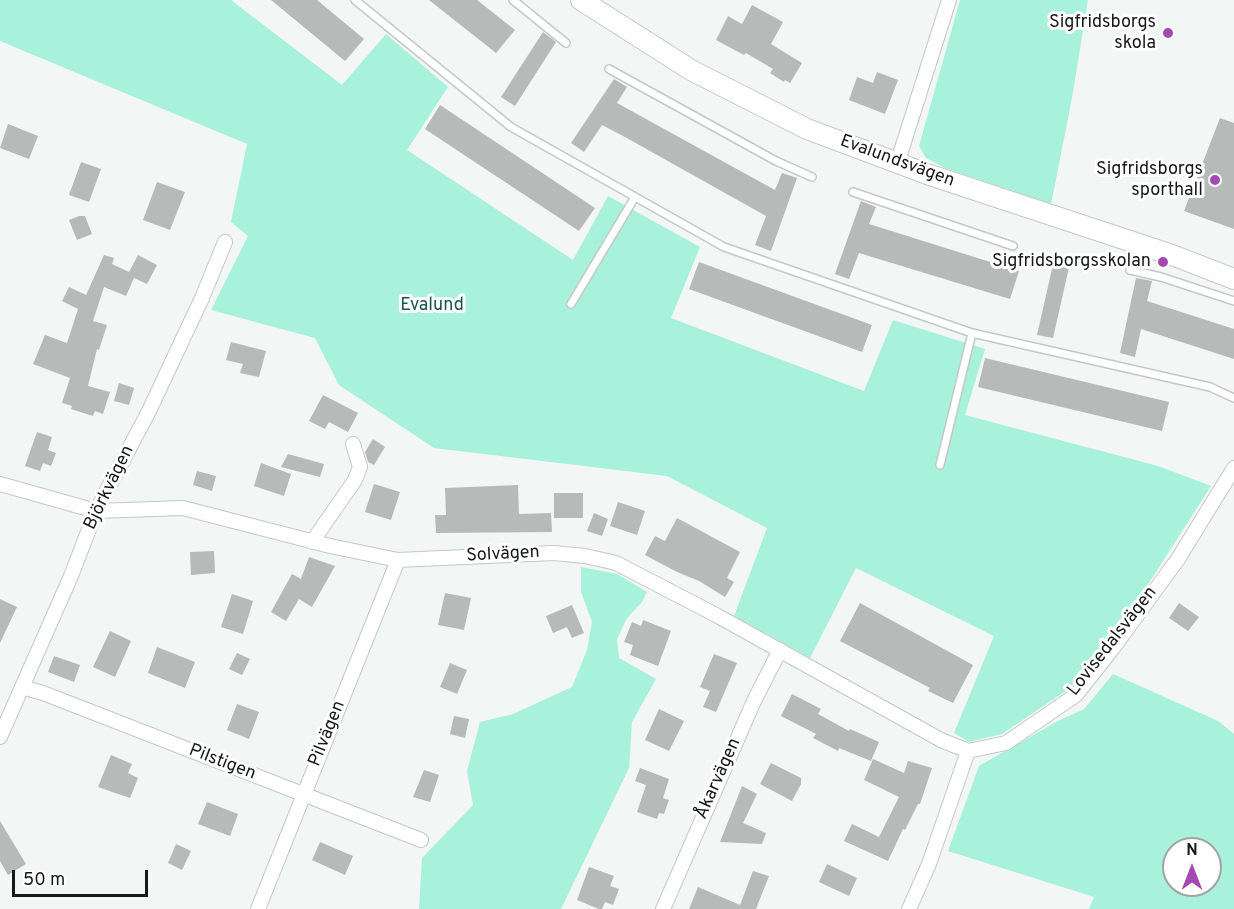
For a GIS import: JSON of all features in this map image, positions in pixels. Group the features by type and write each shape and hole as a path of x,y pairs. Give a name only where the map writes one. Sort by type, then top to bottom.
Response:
{"street":[{"name":"Evalundsvägen","path":"581,0 692,70 807,129 897,164 1172,255 1234,279"},
{"path":"897,164 949,0"},
{"name":"Björkvägen","path":"0,736 71,576 96,511 149,411 202,298 225,242"},
{"path":"312,542 356,480 360,467 353,444"},
{"name":"Lovisedalsvägen","path":"968,752 1006,743 1076,695 1178,559 1234,468"},
{"name":"Solvägen","path":"0,484 96,511 183,508 312,542 398,560 554,553 585,556 616,563 941,740 968,752"},
{"name":"Pilvägen","path":"258,909 398,560"},
{"name":"Åkarvägen","path":"663,909 754,700 780,651"},
{"name":"Pilstigen","path":"22,687 43,693 421,840"},
{"path":"909,909 928,864 968,752"}],"lane":[{"path":"355,0 512,127 724,247 972,333 1210,387 1234,398"},
{"path":"513,0 566,43"},
{"path":"609,69 776,161 812,177"},
{"path":"853,192 1014,246"},
{"path":"571,304 635,197"},
{"path":"1130,270 1161,277 1234,301"},
{"path":"940,465 972,333"}],"green space":[{"name":"Evalund","path":"0,0 231,0 342,85 386,34 448,87 407,150 573,260 608,196 700,247 671,318 864,391 893,320 985,349 965,415 1158,466 1211,486 1138,600 1070,688 1002,734 969,742 954,733 994,636 856,568 810,658 734,616 767,528 667,476 434,448 339,385 315,338 211,310 248,236 231,222 247,144 0,41"},
{"path":"960,0 1088,0 1051,204 945,168 926,158 919,146"},
{"path":"581,567 617,574 647,592 642,602 627,618 617,639 619,658 656,679 632,722 629,768 561,909 419,909 422,858 473,805 467,771 480,722 513,714 572,687 587,650 592,622 581,592"},
{"path":"1113,674 1218,721 1234,734 1234,909 1089,909 1094,897 948,851 979,766 1058,721 1084,709"}],"building":[{"path":"271,0 317,0 364,39 345,61"},
{"path":"429,0 477,0 515,30 496,53"},
{"path":"752,5 783,22 771,44 802,63 790,83 770,73 773,69 746,53 744,55 716,40 728,16 742,24"},
{"path":"543,32 556,42 515,106 501,97"},
{"path":"877,72 898,80 885,114 849,100 857,77 873,83"},
{"path":"614,79 627,87 617,103 775,190 782,173 797,178 771,251 755,245 766,216 625,137 602,125 584,152 571,143"},
{"path":"440,105 595,208 579,231 425,129"},
{"name":"Sigfridsborgs sporthall","path":"1220,118 1234,123 1234,229 1184,211"},
{"path":"8,124 38,136 29,159 0,148"},
{"path":"81,162 101,169 89,202 69,195"},
{"path":"157,182 185,192 170,230 143,220"},
{"path":"861,201 876,207 869,224 1019,271 1010,299 859,253 849,279 835,274"},
{"path":"85,216 92,234 77,240 69,220"},
{"path":"104,255 114,258 112,264 129,272 138,255 157,265 147,284 134,278 126,296 104,287 93,321 107,325 99,350 97,349 88,386 110,392 103,414 95,411 93,416 71,409 72,406 62,403 70,378 33,364 45,335 67,343 78,309 62,301 69,287 86,295"},
{"path":"1054,260 1070,263 1053,338 1037,335"},
{"path":"699,262 872,325 862,352 689,289"},
{"path":"1136,278 1152,281 1147,301 1234,329 1234,359 1141,329 1135,357 1120,353"},
{"path":"231,342 266,351 259,377 240,373 243,364 226,360"},
{"path":"985,358 1169,402 1162,431 978,387"},
{"path":"119,383 134,388 129,405 114,401"},
{"path":"323,395 358,413 348,432 329,422 325,429 309,421"},
{"path":"37,432 52,437 48,450 56,453 51,466 43,463 40,471 25,466"},
{"path":"373,439 385,447 374,465 368,462 365,452"},
{"path":"288,454 324,464 320,477 281,467"},
{"path":"261,463 291,474 284,496 254,486"},
{"path":"197,471 216,476 212,491 193,485"},
{"path":"374,484 400,492 391,520 365,512"},
{"path":"518,485 519,514 551,513 552,532 436,533 435,515 446,515 445,488"},
{"path":"554,493 583,493 583,518 554,518"},
{"path":"618,502 645,511 637,535 610,526"},
{"path":"594,513 608,519 602,536 587,531"},
{"path":"677,518 740,552 727,578 734,582 725,597 699,581 645,555 655,536 665,541"},
{"path":"214,551 215,573 191,575 190,552"},
{"path":"309,557 335,566 312,607 299,599 286,621 271,612 292,574 301,579"},
{"path":"445,593 471,598 464,630 438,625"},
{"path":"232,594 253,601 243,634 221,627"},
{"path":"0,599 17,607 0,643"},
{"path":"860,603 973,665 953,703 928,691 930,688 840,641"},
{"path":"1179,603 1199,617 1188,631 1169,618"},
{"path":"572,605 584,633 572,638 567,627 553,633 546,616"},
{"path":"643,620 671,631 658,666 630,655 633,645 624,642 632,622 641,626"},
{"path":"110,631 131,641 115,677 93,667"},
{"path":"157,647 195,662 185,688 148,673"},
{"path":"237,653 250,659 242,675 229,669"},
{"path":"714,654 737,663 716,712 703,707 710,691 700,687"},
{"path":"54,656 80,665 74,682 48,672"},
{"path":"450,663 467,670 457,694 440,687"},
{"path":"792,694 821,709 818,714 849,731 850,729 879,742 871,761 839,748 838,751 813,738 816,734 781,716"},
{"path":"237,704 259,712 249,739 227,730"},
{"path":"659,709 684,721 669,751 645,740"},
{"path":"454,716 469,719 465,738 450,734"},
{"path":"111,755 132,764 128,773 138,778 130,798 98,787"},
{"path":"873,759 904,773 908,761 932,768 920,804 905,830 903,829 888,861 844,841 852,824 879,837 899,797 864,780"},
{"path":"771,763 801,778 801,784 792,801 760,784"},
{"path":"640,768 669,779 663,798 669,800 664,814 659,813 657,819 637,812 646,785 635,781"},
{"path":"424,770 439,775 430,802 413,797"},
{"path":"742,786 757,794 743,823 766,833 762,844 720,842"},
{"path":"207,802 238,814 230,836 198,824"},
{"path":"0,821 26,864 8,875 0,861"},
{"path":"320,842 353,856 345,875 312,860"},
{"path":"176,844 191,851 182,870 168,863"},
{"path":"827,864 857,878 849,896 819,882"},
{"path":"589,867 614,876 610,886 619,889 613,905 605,902 602,909 599,909 577,900"},
{"path":"753,871 769,876 756,909 689,909 698,887 740,905"}],"place":[{"name":"Sigfridsborgs skola","path":"1168,33"},
{"name":"Sigfridsborgs sporthall","path":"1215,180"},
{"name":"Sigfridsborgsskolan","path":"1163,262"}]}
